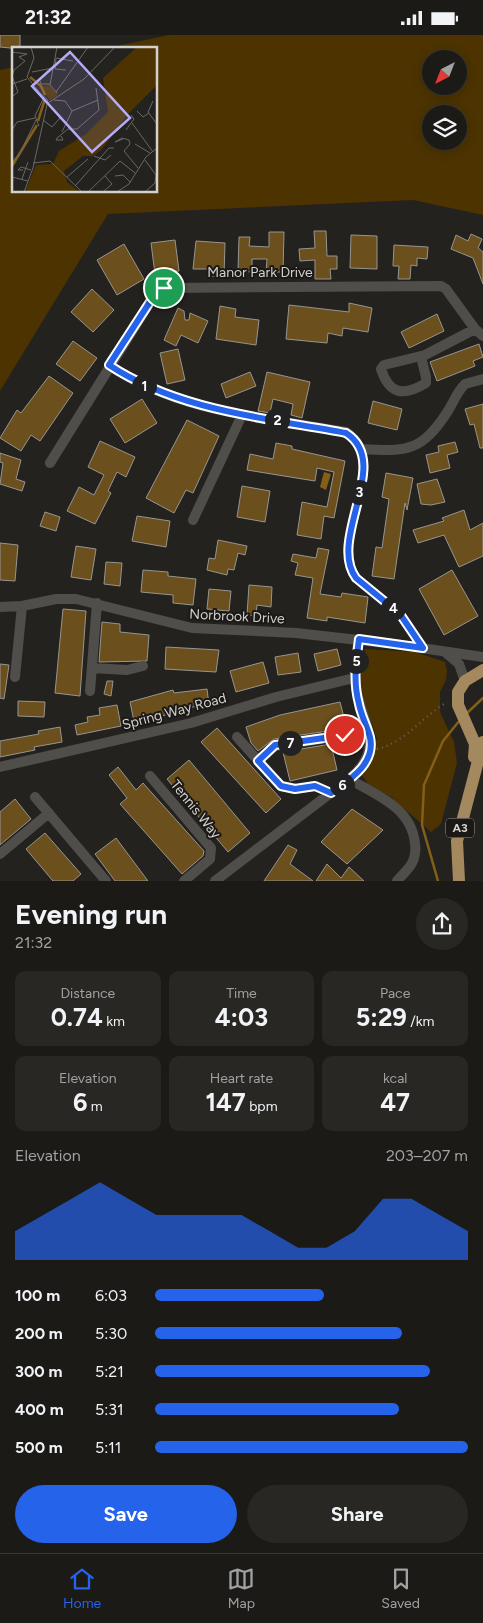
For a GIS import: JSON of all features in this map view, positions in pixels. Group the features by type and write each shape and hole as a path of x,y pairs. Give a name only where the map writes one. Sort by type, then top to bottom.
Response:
{"main road":[{"path":"458,697 460,685 483,670"},
{"name":"A3","path":"458,697 461,710 475,744 472,777"},
{"path":"468,726 474,730 483,726"},
{"name":"A3","path":"459,881 457,841 472,777 483,742"}],"street":[{"name":"Manor Park Drive","path":"50,463 109,365 157,291 170,286 441,286 446,289 479,333"},
{"path":"421,357 426,383 420,387 399,391 393,390 386,384 381,369 384,365 421,357 479,333"},
{"path":"109,365 149,388 189,402 242,415 346,433 358,442 362,449 364,464 348,552 351,571 356,578 400,614 423,648"},
{"path":"362,449 407,450 415,446 427,437 442,419 465,384 483,379"},
{"path":"193,520 242,415"},
{"name":"Norbrook Drive","path":"0,607 22,606 56,599 76,599 97,603 172,625 192,628 296,633 359,639 483,657"},
{"path":"90,691 97,603"},
{"path":"16,677 22,606"},
{"path":"221,879 350,779 366,763 370,751 370,740 359,705 354,678 359,639"},
{"path":"445,652 459,664 465,681"},
{"path":"92,668 127,671 143,666"},
{"name":"Spring Way Road","path":"0,767 191,723 276,697 354,678"},
{"path":"258,761 275,745 345,735"},
{"path":"237,737 281,786 295,789 315,786 331,793"},
{"name":"Tennis Way","path":"150,775 211,848 210,859 184,881"},
{"path":"350,779 390,803 401,811 410,822 415,835 416,849 413,862 397,881"},
{"path":"35,797 106,881"},
{"path":"0,854 49,813"}],"path":[{"path":"370,751 381,749 410,733 428,715 458,697"}],"shaded area":[{"path":"169,35 483,35 483,215 413,200 108,214 0,391 0,70 12,67 12,193 158,193 158,47 112,47"},
{"path":"324,472 331,474 326,490 320,487"},
{"path":"365,649 415,652 445,662 447,671 446,680 440,692 440,712 454,742 457,763 441,824 431,832 391,797 368,784 360,772 377,739 366,708 360,681"}],"building":[{"path":"0,35 20,35 20,47 0,47"},
{"path":"314,231 326,231 327,256 337,256 337,269 330,269 331,279 315,279 315,260 300,261 299,249 315,248"},
{"path":"269,232 284,232 283,272 266,272 267,259 252,259 252,272 238,271 239,237 250,237 249,246 269,247"},
{"path":"471,234 482,239 478,248 483,252 483,284 473,258 451,249 456,235 468,241"},
{"path":"351,235 377,236 377,269 350,268"},
{"path":"175,240 179,271 155,274 151,243"},
{"path":"196,241 225,243 224,276 212,276 213,269 193,269"},
{"path":"124,244 144,279 117,295 97,260"},
{"path":"394,245 428,247 427,259 417,258 417,266 411,265 410,279 398,279 399,266 393,266"},
{"path":"92,289 114,310 93,332 71,312"},
{"path":"349,303 372,308 368,332 343,328 342,336 328,333 327,343 286,339 289,305 349,312"},
{"path":"220,306 236,309 235,317 259,320 256,345 216,339"},
{"path":"178,308 184,311 185,320 189,320 190,313 208,321 198,343 181,335 176,346 164,340"},
{"path":"437,314 444,331 409,348 401,332"},
{"path":"73,341 97,358 80,381 56,364"},
{"path":"479,344 483,357 473,361 475,366 437,381 430,362"},
{"path":"178,349 185,380 167,384 160,353"},
{"path":"250,372 256,386 226,398 221,384"},
{"path":"267,372 310,382 302,418 291,415 293,404 273,399 270,413 258,411"},
{"path":"49,376 73,393 40,441 31,435 21,451 0,438 17,410 21,413"},
{"path":"142,399 157,423 125,443 110,419"},
{"path":"373,401 402,409 397,430 368,423"},
{"path":"483,404 483,448 480,448 474,424 470,425 465,409"},
{"path":"187,420 219,436 193,493 186,490 174,513 146,498"},
{"path":"100,441 135,457 126,477 117,472 108,491 111,493 95,524 67,511 79,487 94,495 104,475 88,467"},
{"path":"455,442 458,452 447,455 450,468 430,473 426,455 439,452 438,446"},
{"path":"276,443 292,446 292,449 345,461 334,518 324,516 321,539 297,535 302,502 327,507 334,472 317,468 315,481 247,470 250,454 273,459"},
{"path":"0,453 21,460 16,479 25,482 22,491 0,484 3,463 0,462"},
{"path":"386,473 413,478 407,510 405,503 394,579 372,576 376,547 382,548 389,499 382,497"},
{"path":"437,479 445,502 431,505 421,504 417,484"},
{"path":"242,486 270,491 265,522 237,517"},
{"path":"464,510 470,530 483,523 483,556 459,567 444,535 418,543 413,530 444,521 442,518"},
{"path":"45,512 60,517 56,531 40,526"},
{"path":"137,516 170,521 166,547 132,541"},
{"path":"218,540 247,546 245,555 238,553 234,570 228,569 227,575 207,570 209,558 215,559"},
{"path":"0,543 18,545 15,581 0,580"},
{"path":"76,546 96,549 91,580 71,577"},
{"path":"318,548 329,550 320,594 341,597 342,593 368,597 365,623 327,617 327,621 307,618 313,578 295,575 298,563 291,561 293,554 316,558"},
{"path":"106,562 122,563 120,586 104,584"},
{"path":"143,570 168,572 168,576 196,579 193,605 173,603 173,595 141,592"},
{"path":"452,570 478,616 444,635 419,589"},
{"path":"249,585 272,587 271,607 257,605 256,616 247,615"},
{"path":"209,589 231,591 229,611 207,609"},
{"path":"63,609 86,611 80,696 55,693"},
{"path":"102,622 120,624 120,632 149,635 147,661 99,662"},
{"path":"166,647 219,650 216,672 165,669"},
{"path":"337,649 341,665 318,671 314,654"},
{"path":"298,653 301,672 278,675 275,657"},
{"path":"263,662 269,683 236,692 230,671"},
{"path":"0,664 9,665 4,699 0,698"},
{"path":"107,681 113,681 111,696 104,694"},
{"path":"207,689 209,705 178,709 179,711 158,717 158,720 135,726 130,702 173,690 174,693"},
{"path":"18,701 45,702 44,717 18,716"},
{"path":"340,702 346,725 328,731 274,739 258,751 251,743 246,727 280,715"},
{"path":"117,705 121,726 77,735 75,725 88,722 87,717 100,715 99,708"},
{"path":"60,727 62,742 34,747 35,750 0,757 0,741 39,734 38,731"},
{"path":"217,728 281,799 266,813 201,742"},
{"path":"331,744 337,770 290,781 283,752"},
{"path":"189,760 250,833 228,852 167,779"},
{"path":"118,767 136,790 143,783 204,851 203,856 182,874 120,804 127,798 109,775"},
{"path":"15,799 31,819 0,845 0,812"},
{"path":"352,809 383,830 347,864 321,842"},
{"path":"45,833 81,874 73,881 53,881 26,849"},
{"path":"116,838 148,881 115,881 95,854"},
{"path":"288,845 297,850 290,864 313,881 264,881"},
{"path":"327,864 341,878 349,867 364,881 316,881"}],"waterway":[{"path":"466,714 483,698"},
{"path":"438,881 422,825 424,785 443,741 460,720"}],"route":[{"path":"164,288 157,291 109,365 129,379 189,402 242,415 346,433 353,437 362,449 364,464 348,552 348,562 356,578 400,614 413,630 423,648 359,639 354,678 359,705 370,740 370,751 366,763 358,772 331,793 315,786 295,789 281,786 258,761 275,745 345,735"}]}
